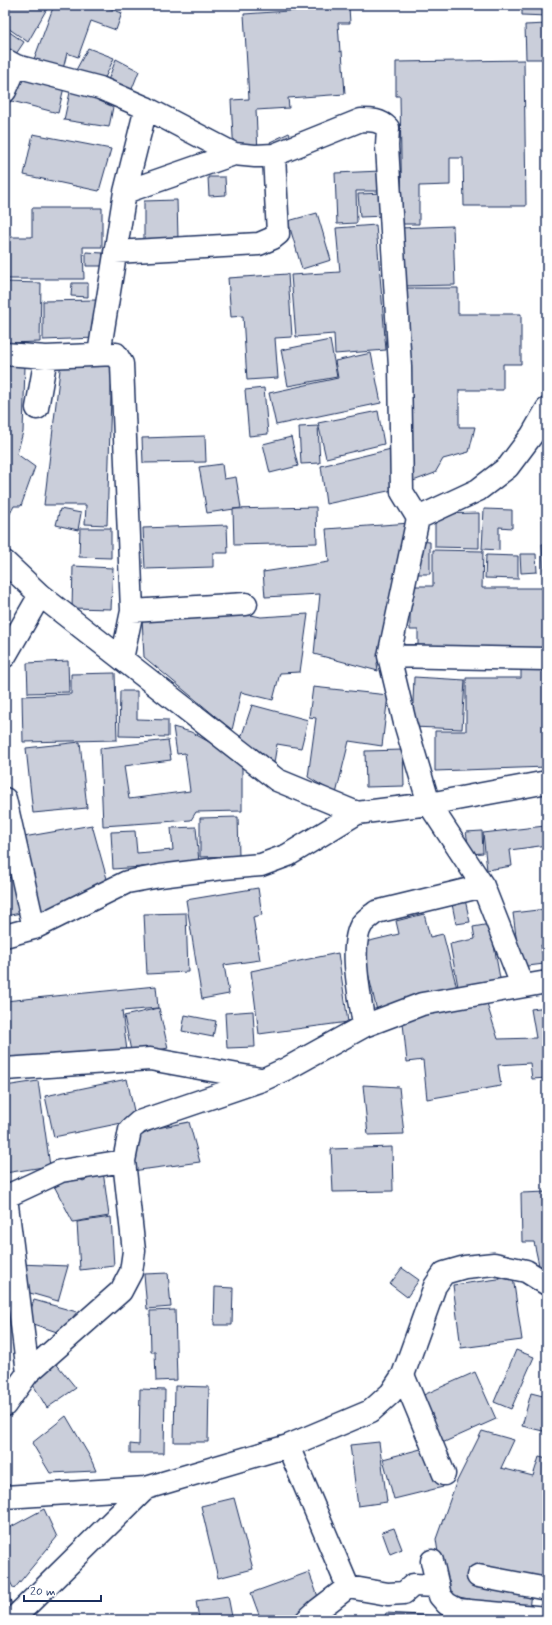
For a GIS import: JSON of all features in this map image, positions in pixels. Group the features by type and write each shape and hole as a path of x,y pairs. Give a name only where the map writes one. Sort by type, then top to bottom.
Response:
{"street":[{"path":"5,91 11,63 100,88 146,108 234,154 255,156 274,155 361,120 372,120 384,123 388,128 400,367 402,492 418,518 389,656 405,723 429,804 483,886 522,986"},
{"path":"99,354 125,192 146,108"},
{"path":"125,192 234,154"},
{"path":"115,252 259,244 273,238 278,234 274,155"},
{"path":"5,354 46,357 116,354 122,364 132,611 122,659"},
{"path":"36,408 46,357"},
{"path":"418,518 478,490 508,467 532,435 547,409"},
{"path":"5,562 40,595 277,780 357,813"},
{"path":"5,656 40,595"},
{"path":"132,611 246,604"},
{"path":"389,656 547,659"},
{"path":"5,936 34,928 127,882 160,876 224,868 261,866 288,855 357,813 429,804 547,782"},
{"path":"5,799 34,928"},
{"path":"364,1026 355,952 356,936 362,923 376,912 483,886"},
{"path":"6,1402 28,1373 121,1291 131,1272 134,1251 124,1161 130,1130 139,1122 262,1080 288,1068 364,1026 422,1004 547,982"},
{"path":"5,1069 150,1059 262,1080"},
{"path":"28,1373 6,1197 61,1171 124,1161"},
{"path":"5,1497 146,1488 288,1446 371,1411 390,1393 403,1375 435,1286 444,1273 465,1267 494,1264 526,1271 547,1284"},
{"path":"403,1375 444,1474"},
{"path":"288,1446 348,1587"},
{"path":"12,1620 146,1488"},
{"path":"432,1561 440,1596 447,1604 458,1610 547,1618"},
{"path":"478,1576 547,1589"},
{"path":"307,1620 348,1587 388,1594 404,1593 413,1585 438,1586"}],"building":[{"path":"5,5 49,5 28,42 5,26"},
{"path":"54,5 101,5 122,13 116,30 91,21 78,57 67,53 62,73 33,62"},
{"path":"111,5 124,5 123,8"},
{"path":"522,5 547,5 547,16 522,15"},
{"path":"349,7 350,23 338,23 340,52 342,51 345,94 288,98 289,108 256,110 258,152 234,154 231,100 249,99 244,14"},
{"path":"547,24 547,59 526,59 525,25"},
{"path":"5,29 24,42 12,60 5,57"},
{"path":"88,48 114,58 104,80 76,70"},
{"path":"116,59 139,71 130,94 107,83"},
{"path":"524,60 526,206 464,206 463,158 450,158 450,185 419,186 419,224 402,224 400,96 396,96 396,62"},
{"path":"22,71 65,83 58,113 8,100"},
{"path":"72,83 115,97 109,127 64,120"},
{"path":"289,133 294,143 274,152 270,142"},
{"path":"33,134 111,149 99,191 24,175"},
{"path":"381,171 381,191 356,191 357,223 337,224 335,173"},
{"path":"208,177 225,177 226,195 209,196"},
{"path":"384,193 386,216 360,217 358,194"},
{"path":"177,200 178,239 144,240 144,201"},
{"path":"32,208 102,208 102,247 83,247 84,279 5,279 5,237 32,237"},
{"path":"317,213 331,260 302,269 288,221"},
{"path":"376,225 386,350 335,354 334,334 296,337 291,275 340,272 336,228"},
{"path":"453,226 455,285 401,286 399,228"},
{"path":"86,252 103,253 102,266 86,266"},
{"path":"288,274 292,337 275,338 278,378 247,380 243,316 231,317 228,278"},
{"path":"5,282 41,283 40,342 5,343"},
{"path":"72,283 88,283 88,297 71,296"},
{"path":"404,288 458,288 458,314 521,314 521,364 503,364 503,390 459,390 459,427 475,427 469,452 443,459 435,473 405,484"},
{"path":"96,300 97,338 43,340 43,301"},
{"path":"547,313 547,351 545,314"},
{"path":"330,340 337,377 288,386 281,350"},
{"path":"371,353 381,403 276,425 269,393 338,378 335,361"},
{"path":"61,361 112,363 107,525 85,524 86,505 44,505"},
{"path":"5,363 25,366 23,432 17,454 35,467 21,506 14,506 5,523"},
{"path":"264,388 268,434 249,436 245,390"},
{"path":"378,411 384,444 326,458 318,423"},
{"path":"318,426 320,463 301,464 299,427"},
{"path":"205,436 206,462 143,463 142,438"},
{"path":"291,437 298,466 270,473 263,444"},
{"path":"391,449 393,490 326,504 321,466"},
{"path":"222,464 224,479 236,477 241,508 207,513 199,467"},
{"path":"316,507 317,543 234,545 233,509"},
{"path":"60,509 81,513 78,530 56,525"},
{"path":"484,509 512,510 512,528 499,527 499,550 482,549"},
{"path":"479,513 479,548 435,547 435,514"},
{"path":"410,523 387,650 377,663 378,671 314,654 320,594 265,597 263,572 329,562 326,529"},
{"path":"227,525 228,553 213,553 213,567 145,569 143,528"},
{"path":"80,528 111,528 111,558 79,557"},
{"path":"418,541 430,542 430,574 417,574"},
{"path":"542,544 547,544 547,579 544,579"},
{"path":"433,550 483,551 482,588 547,588 547,652 418,648 418,630 410,630 410,586 433,586"},
{"path":"520,554 536,554 537,572 521,573"},
{"path":"486,555 518,556 518,579 485,578"},
{"path":"73,566 113,568 111,609 72,608"},
{"path":"246,614 261,617 308,614 300,672 280,673 273,700 241,692 232,730 144,657 142,618"},
{"path":"68,661 69,692 28,693 27,663"},
{"path":"547,667 547,767 435,771 435,731 466,731 466,678 521,678 521,669"},
{"path":"115,673 117,740 23,742 22,696 71,694 71,674"},
{"path":"414,677 465,680 462,729 412,727"},
{"path":"313,687 388,695 382,746 349,741 336,794 308,777 316,718 309,717"},
{"path":"120,691 137,691 137,719 168,720 168,737 119,736"},
{"path":"252,705 308,720 301,748 277,744 274,763 239,744"},
{"path":"173,727 191,732 242,760 242,811 196,812 191,820 103,826 100,748 168,740 171,760 124,766 129,799 190,791 185,753 177,754"},
{"path":"80,742 87,808 33,813 26,748"},
{"path":"403,750 404,786 366,787 365,751"},
{"path":"238,817 239,856 200,857 200,818"},
{"path":"92,825 109,886 35,914 18,838"},
{"path":"545,826 547,845 510,850 512,866 487,870 483,833"},
{"path":"196,827 199,863 113,869 111,832 135,831 137,853 173,850 171,828"},
{"path":"482,831 483,853 470,854 466,832"},
{"path":"15,876 21,913 5,916 5,879"},
{"path":"258,888 262,915 253,917 260,960 224,965 229,994 202,999 186,900"},
{"path":"464,895 470,922 456,924 451,899"},
{"path":"546,909 547,945 541,945 544,964 520,967 513,913"},
{"path":"186,913 188,972 147,974 144,914"},
{"path":"424,914 430,937 443,934 458,992 377,1011 361,943 399,934 396,921"},
{"path":"490,924 502,989 460,997 450,944 475,939 473,927"},
{"path":"545,951 547,951 547,971 545,971"},
{"path":"338,953 348,1022 259,1034 251,971"},
{"path":"156,986 158,1008 122,1011 127,1051 5,1063 5,1001"},
{"path":"485,998 498,1039 536,1038 531,1009 547,1007 547,1078 532,1079 530,1063 498,1065 501,1086 427,1099 423,1060 407,1062 403,1023 434,1007"},
{"path":"159,1008 168,1048 132,1056 124,1016"},
{"path":"253,1011 255,1047 227,1048 225,1013"},
{"path":"185,1015 216,1021 213,1037 182,1031"},
{"path":"127,1079 136,1120 54,1137 45,1096"},
{"path":"38,1081 50,1166 5,1173 5,1086"},
{"path":"363,1085 399,1087 404,1134 368,1135"},
{"path":"189,1122 200,1162 132,1171 137,1137 157,1128"},
{"path":"392,1147 393,1191 333,1192 331,1149"},
{"path":"103,1171 109,1216 73,1222 52,1182 70,1173 83,1181"},
{"path":"547,1192 547,1272 540,1270 534,1242 522,1242 521,1193"},
{"path":"111,1217 114,1266 80,1270 77,1222"},
{"path":"19,1264 68,1266 58,1301 23,1291"},
{"path":"402,1268 419,1280 407,1297 390,1284"},
{"path":"168,1273 171,1307 147,1309 144,1274"},
{"path":"513,1277 522,1340 461,1348 453,1285"},
{"path":"215,1287 233,1288 232,1325 214,1325"},
{"path":"34,1300 77,1312 60,1333 27,1322"},
{"path":"175,1310 177,1380 156,1381 155,1352 151,1352 150,1311"},
{"path":"516,1350 534,1357 511,1409 494,1402"},
{"path":"54,1361 76,1388 47,1408 32,1383"},
{"path":"475,1372 496,1419 440,1444 419,1397"},
{"path":"175,1386 209,1387 208,1442 174,1442"},
{"path":"140,1389 165,1390 164,1453 130,1453 130,1444 139,1445"},
{"path":"531,1393 547,1397 547,1432 522,1426"},
{"path":"66,1416 90,1457 96,1471 50,1473 32,1443"},
{"path":"482,1431 514,1440 501,1468 533,1476 539,1457 547,1459 547,1578 473,1567 531,1591 529,1611 444,1594 436,1539 456,1483"},
{"path":"379,1442 387,1502 358,1506 350,1445"},
{"path":"432,1446 443,1487 394,1499 383,1459"},
{"path":"234,1498 253,1569 218,1578 201,1506"},
{"path":"44,1509 57,1537 14,1589 5,1573 5,1530"},
{"path":"394,1528 402,1549 390,1554 382,1532"},
{"path":"309,1572 321,1605 280,1620 261,1620 251,1593"},
{"path":"7,1592 15,1612 5,1619 5,1593"},
{"path":"228,1596 232,1617 217,1620 199,1620 196,1601"},
{"path":"386,1613 455,1617 454,1620 383,1620"}]}
